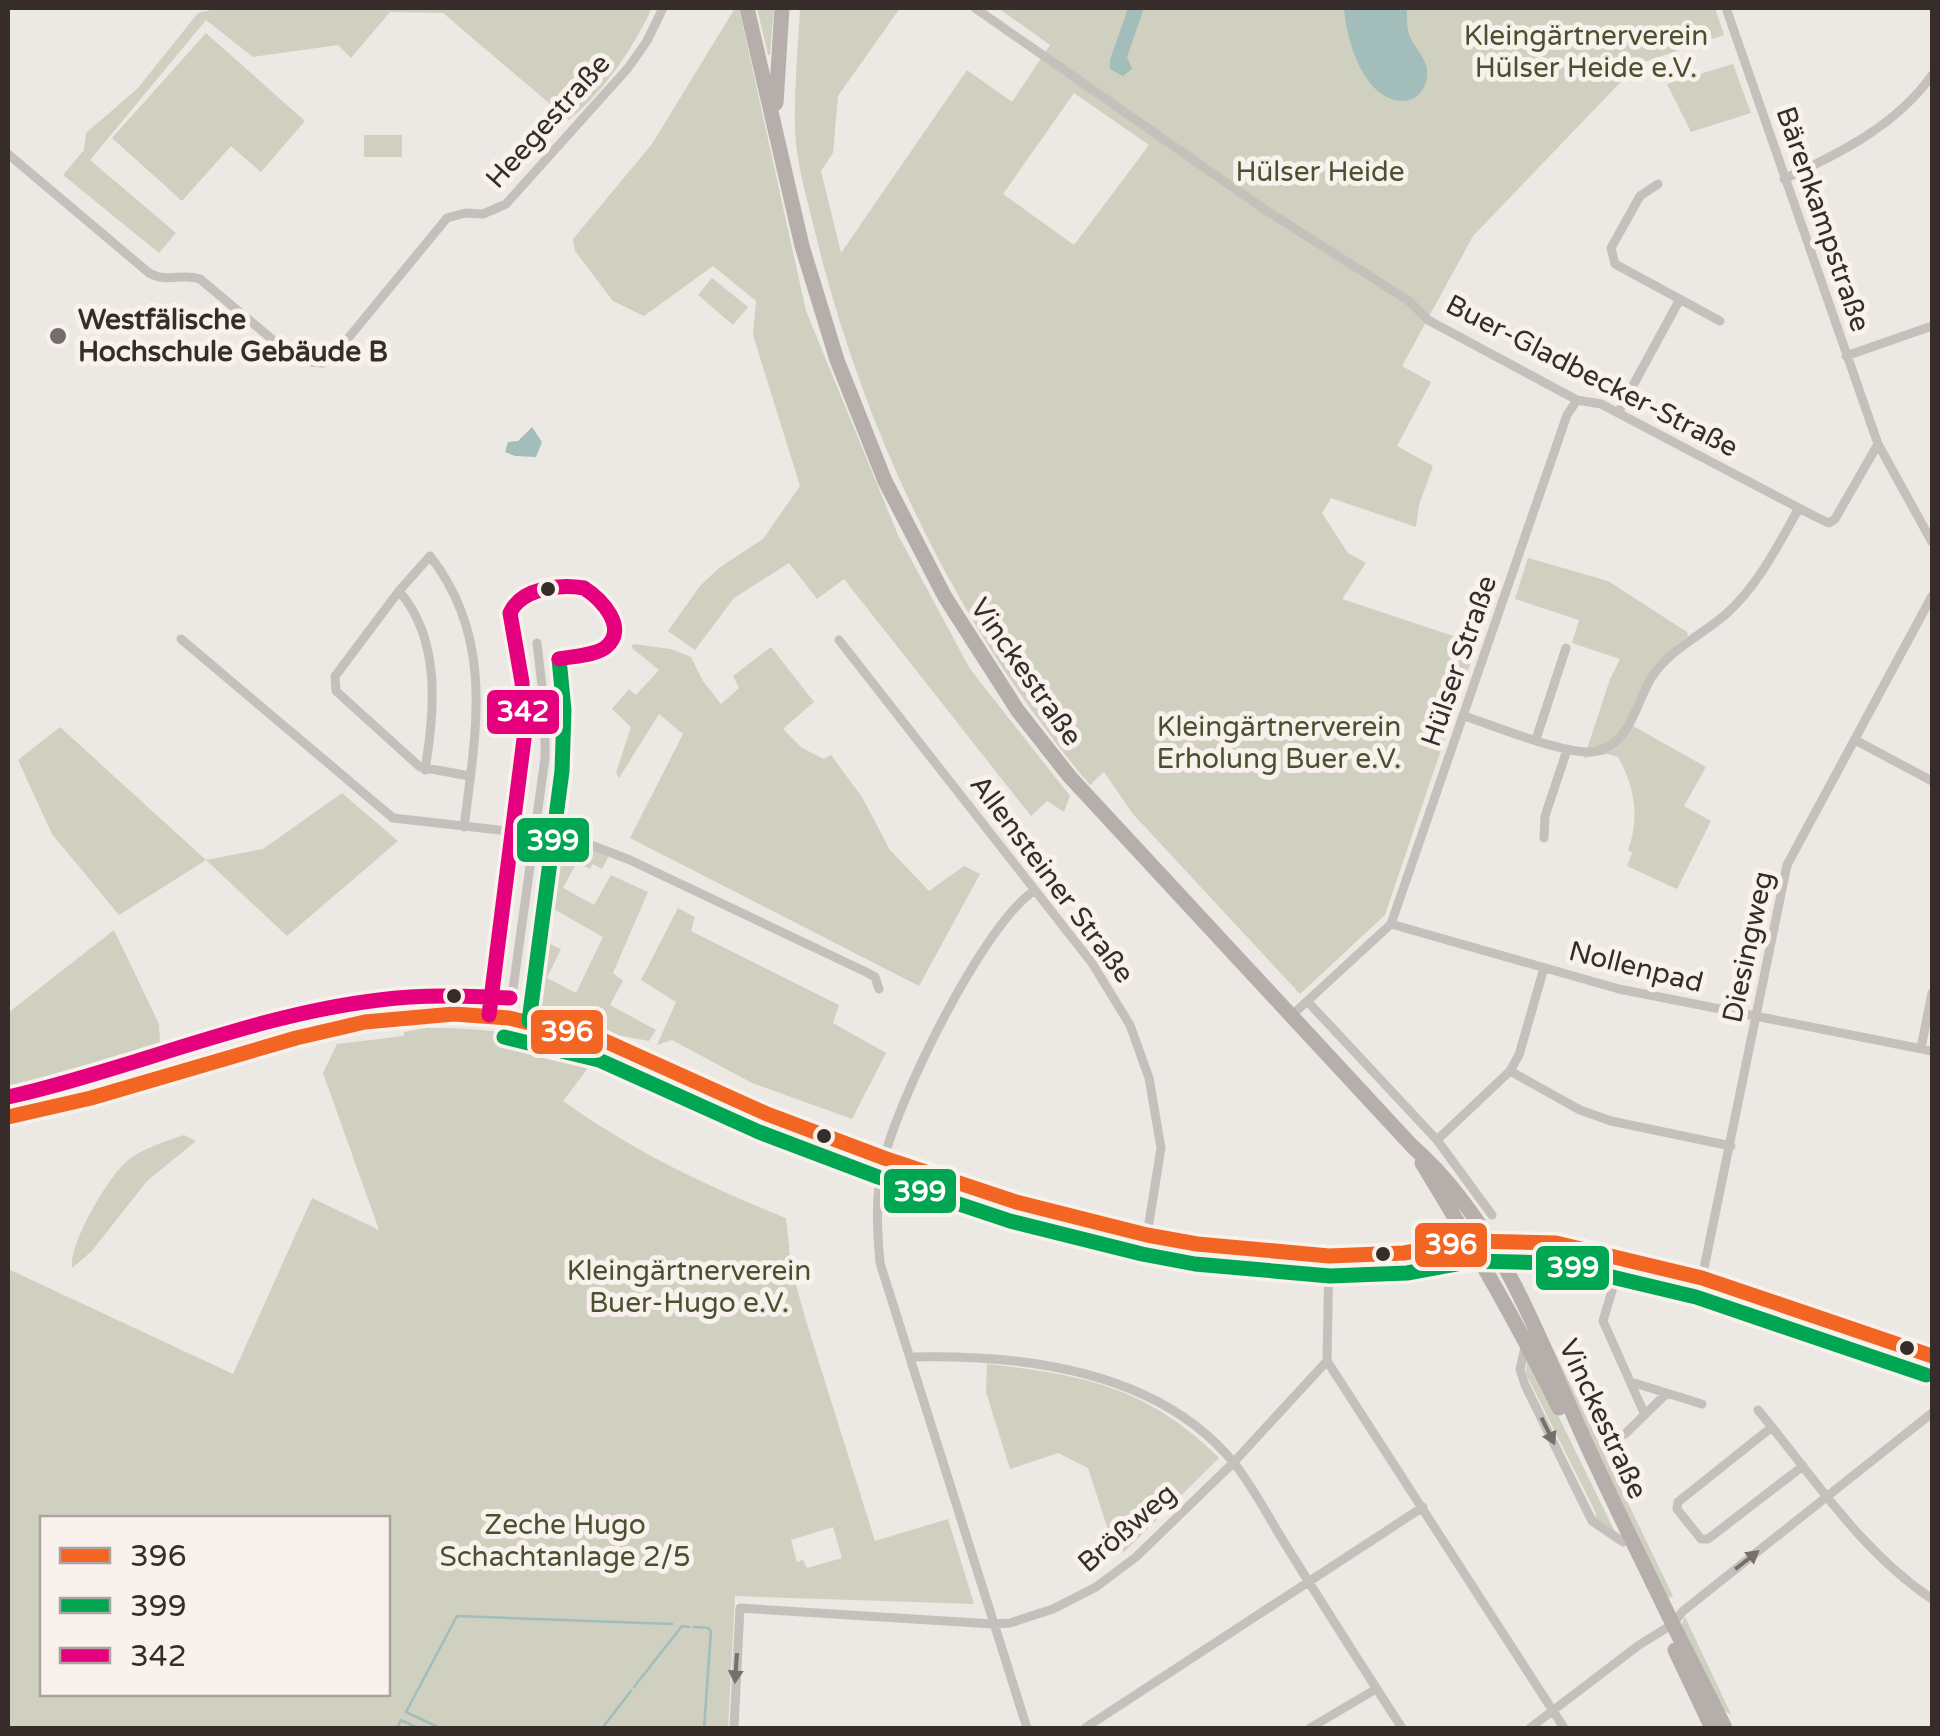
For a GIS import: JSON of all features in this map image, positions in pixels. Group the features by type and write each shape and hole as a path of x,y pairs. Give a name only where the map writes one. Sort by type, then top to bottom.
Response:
{"main road":[{"name":"Vinckestraße","path":"747,8 802,246 837,360 885,481 945,597 1018,711 1070,777 1456,1190 1494,1249 1669,1626 1712,1728"},
{"name":"Vinckestraße","path":"776,122 782,8"},
{"name":"Vinckestraße","path":"1412,1146 1526,1340 1623,1542 1725,1728"}],"street":[{"name":"Heegestraße","path":"8,154 149,273 168,280 187,276 200,279 298,361 315,365 336,353 447,218 497,210 520,190 628,68 663,8"},
{"name":"Buer-Gladbecker-Straße","path":"975,8 1264,208 1409,302 1428,320 1577,400 1592,401 1829,523 1878,444"},
{"name":"Bärenkampstraße","path":"1726,8 1878,444"},
{"path":"1784,179 1863,138 1909,102 1932,74"},
{"path":"1658,184 1640,196 1611,248 1615,264 1720,321"},
{"path":"1618,414 1680,298"},
{"path":"1846,356 1932,326"},
{"name":"Hülser Straße","path":"1292,1016 1391,924 1566,414 1577,400"},
{"path":"1878,444 1932,542"},
{"path":"1464,716 1567,750 1587,753 1615,744 1663,661 1726,614 1748,591 1799,508"},
{"path":"464,827 470,776 478,690 461,614 430,556 398,591 335,676 336,691 426,770 470,776"},
{"path":"398,591 418,620 432,672 433,707 426,770"},
{"name":"Diesingweg","path":"1702,1278 1787,865 1932,596"},
{"path":"181,639 385,814 405,821 534,834 591,845 874,977 879,990"},
{"name":"Allensteiner Straße","path":"839,640 1035,890 1106,984 1130,1024 1144,1061 1161,1148 1147,1235"},
{"path":"510,1018 545,758 538,643"},
{"path":"1536,739 1566,648"},
{"path":"1855,740 1932,781"},
{"path":"1544,838 1545,816 1567,750"},
{"path":"1027,1728 880,1263 876,1217 884,1158 916,1074 947,1012 997,932 1025,896 1035,890"},
{"name":"Nollenpad","path":"1391,924 1619,989 1932,1051"},
{"path":"1436,1140 1510,1071 1519,1055 1544,968"},
{"path":"1921,1048 1932,993"},
{"path":"1308,1002 1436,1140 1492,1215"},
{"path":"8,1117 365,1022 454,1014 510,1018 606,1041 767,1114 884,1158 1016,1202 1147,1235 1197,1244 1329,1256 1429,1257 1494,1249 1580,1251 1622,1257 1702,1278 1932,1356"},
{"path":"1510,1071 1580,1110 1611,1121 1731,1146"},
{"path":"1476,1249 1556,1243 1580,1251"},
{"path":"1329,1256 1327,1361 1564,1728"},
{"path":"1622,1257 1602,1321 1645,1414"},
{"path":"910,1357 1022,1362 1128,1387 1172,1410 1234,1462 1402,1728"},
{"name":"Brößweg","path":"734,1728 740,1608 993,1624 1010,1623 1054,1609 1106,1581 1136,1557 1234,1462 1327,1361"},
{"path":"1631,1382 1702,1404"},
{"path":"1625,1434 1667,1393"},
{"path":"1758,1410 1872,1550 1902,1579 1932,1599"},
{"path":"1530,1728 1669,1626 1932,1412"},
{"path":"1772,1427 1678,1502 1676,1509 1700,1539 1708,1540 1803,1466"},
{"path":"1086,1728 1423,1508"},
{"path":"1310,1728 1376,1689"}],"green space":[{"path":"220,8 652,8 616,68 569,120 443,13 390,12 351,58 338,45 253,57 206,20 90,160 176,233 159,253 63,175 84,150 86,133 137,89 198,13"},
{"path":"735,8 739,8 806,311 898,535 970,669 1070,796 1064,812 1047,801 1031,816 844,579 817,599 789,563 734,598 695,650 668,631 700,586 719,568 763,539 800,486 753,335 756,301 713,266 644,316 613,301 575,251 573,239 652,144"},
{"path":"757,8 774,8 770,55 768,55"},
{"path":"800,8 900,8 838,96 833,153 821,171 841,253 967,70 1012,102 1050,45 998,8 1715,8 1724,35 1638,64 1473,236 1402,366 1431,382 1397,446 1433,466 1419,505 1416,527 1331,498 1322,513 1348,553 1366,563 1342,599 1477,644 1385,915 1300,994 1133,814 1104,772 1090,785 999,663 923,528 862,386 837,313 803,185 795,129","holes":["1074,93 1149,145 1074,245 1003,194"]},
{"path":"206,33 305,121 261,172 231,146 182,201 112,138"},
{"path":"1733,64 1751,113 1691,132 1667,84"},
{"path":"364,135 402,135 402,157 364,157"},
{"path":"712,278 748,307 733,325 698,295"},
{"path":"1528,558 1608,581 1687,632 1688,636 1650,674 1626,722 1706,767 1684,806 1711,821 1677,889 1627,866 1632,853 1628,850 1634,803 1618,757 1607,754 1584,758 1620,659 1572,643 1579,620 1515,599"},
{"path":"633,644 671,649 691,657 721,704 739,688 733,676 771,647 814,702 783,729 802,748 824,759 831,755 862,797 890,850 929,891 964,866 980,874 919,986 630,838 683,734 659,714 619,778 616,773 631,727 612,709 629,689 636,695 659,670 632,648"},
{"path":"60,727 206,860 119,915 52,834 18,760"},
{"path":"342,793 398,841 287,936 206,860 263,849"},
{"path":"544,839 609,855 602,869 593,864 590,869 577,862 563,888 594,905 611,875 648,892 613,973 623,981 610,1005 656,1030 649,1041 530,1007 536,938 561,949 547,978 576,993 603,937 536,899"},
{"path":"678,908 695,917 691,931 839,1005 833,1023 886,1053 852,1119 752,1083 672,1040 657,1045 676,1002 641,980"},
{"path":"114,930 159,1024 161,1065 8,1104 8,1013"},
{"name":"Zeche Hugo Schachtanlage 2/5","path":"426,1028 491,1031 535,1037 598,1055 563,1101 671,1166 786,1218 791,1266 806,1321 875,1541 948,1519 974,1604 735,1596 728,1728 8,1728 8,1269 233,1374 312,1198 379,1230 323,1073 337,1044 404,1036 404,1032","holes":["833,1527 842,1558 807,1568 803,1560 797,1562 791,1540"]},
{"path":"184,1135 196,1141 147,1181 91,1252 72,1268 83,1228 118,1170 139,1153"},
{"path":"1520,1283 1673,1596 1666,1599 1577,1416"},
{"path":"1527,1352 1616,1534 1595,1518 1596,1513 1526,1374"},
{"path":"987,1364 1054,1373 1113,1388 1166,1415 1219,1458 1124,1552 1111,1539 1088,1468 1058,1453 1010,1469 986,1392"},
{"path":"1685,1617 1731,1714 1723,1711 1681,1626"}],"water":[{"path":"1128,8 1144,8 1127,57 1132,69 1123,76 1110,69 1110,60"},
{"path":"1344,8 1407,8 1409,35 1427,69 1426,82 1418,95 1407,101 1389,98 1368,80 1353,51"},
{"path":"532,427 542,442 536,457 505,452 508,442 518,441"}],"waterway":[{"path":"440,1728 406,1712 457,1616 672,1624"},
{"path":"634,1687 682,1626 689,1627"},
{"path":"694,1627 711,1631 704,1728"},
{"path":"603,1727 631,1691"},
{"path":"397,1728 401,1720 418,1728"}],"transit line":[{"name":"342","path":"489,1015 524,739 522,682 510,613 532,593 584,588 610,614 615,631 606,647 559,659"},
{"name":"399","path":"529,1021 562,771 564,710 559,659"},
{"name":"342","path":"8,1097 332,1007 412,997 510,998"},
{"name":"396","path":"8,1117 365,1022 454,1014 509,1018 605,1041 767,1114 884,1158 1016,1202 1147,1235 1197,1244 1329,1256 1404,1253 1472,1241 1556,1243 1702,1278 1932,1356"},
{"name":"399","path":"504,1037 599,1060 759,1132 878,1177 1010,1221 1142,1254 1195,1264 1330,1276 1407,1273 1473,1261 1553,1263 1696,1297 1926,1375"}],"place":[{"name":"Westfälische Hochschule Gebäude B","path":"58,336"}],"park label":[{"name":"Kleingärtnerverein Hülser Heide e.V.","path":"1586,52"},
{"name":"Hülser Heide","path":"1320,172"},
{"name":"Kleingärtnerverein Erholung Buer e.V.","path":"1279,743"},
{"name":"Kleingärtnerverein Buer-Hugo e.V.","path":"689,1287"}]}
